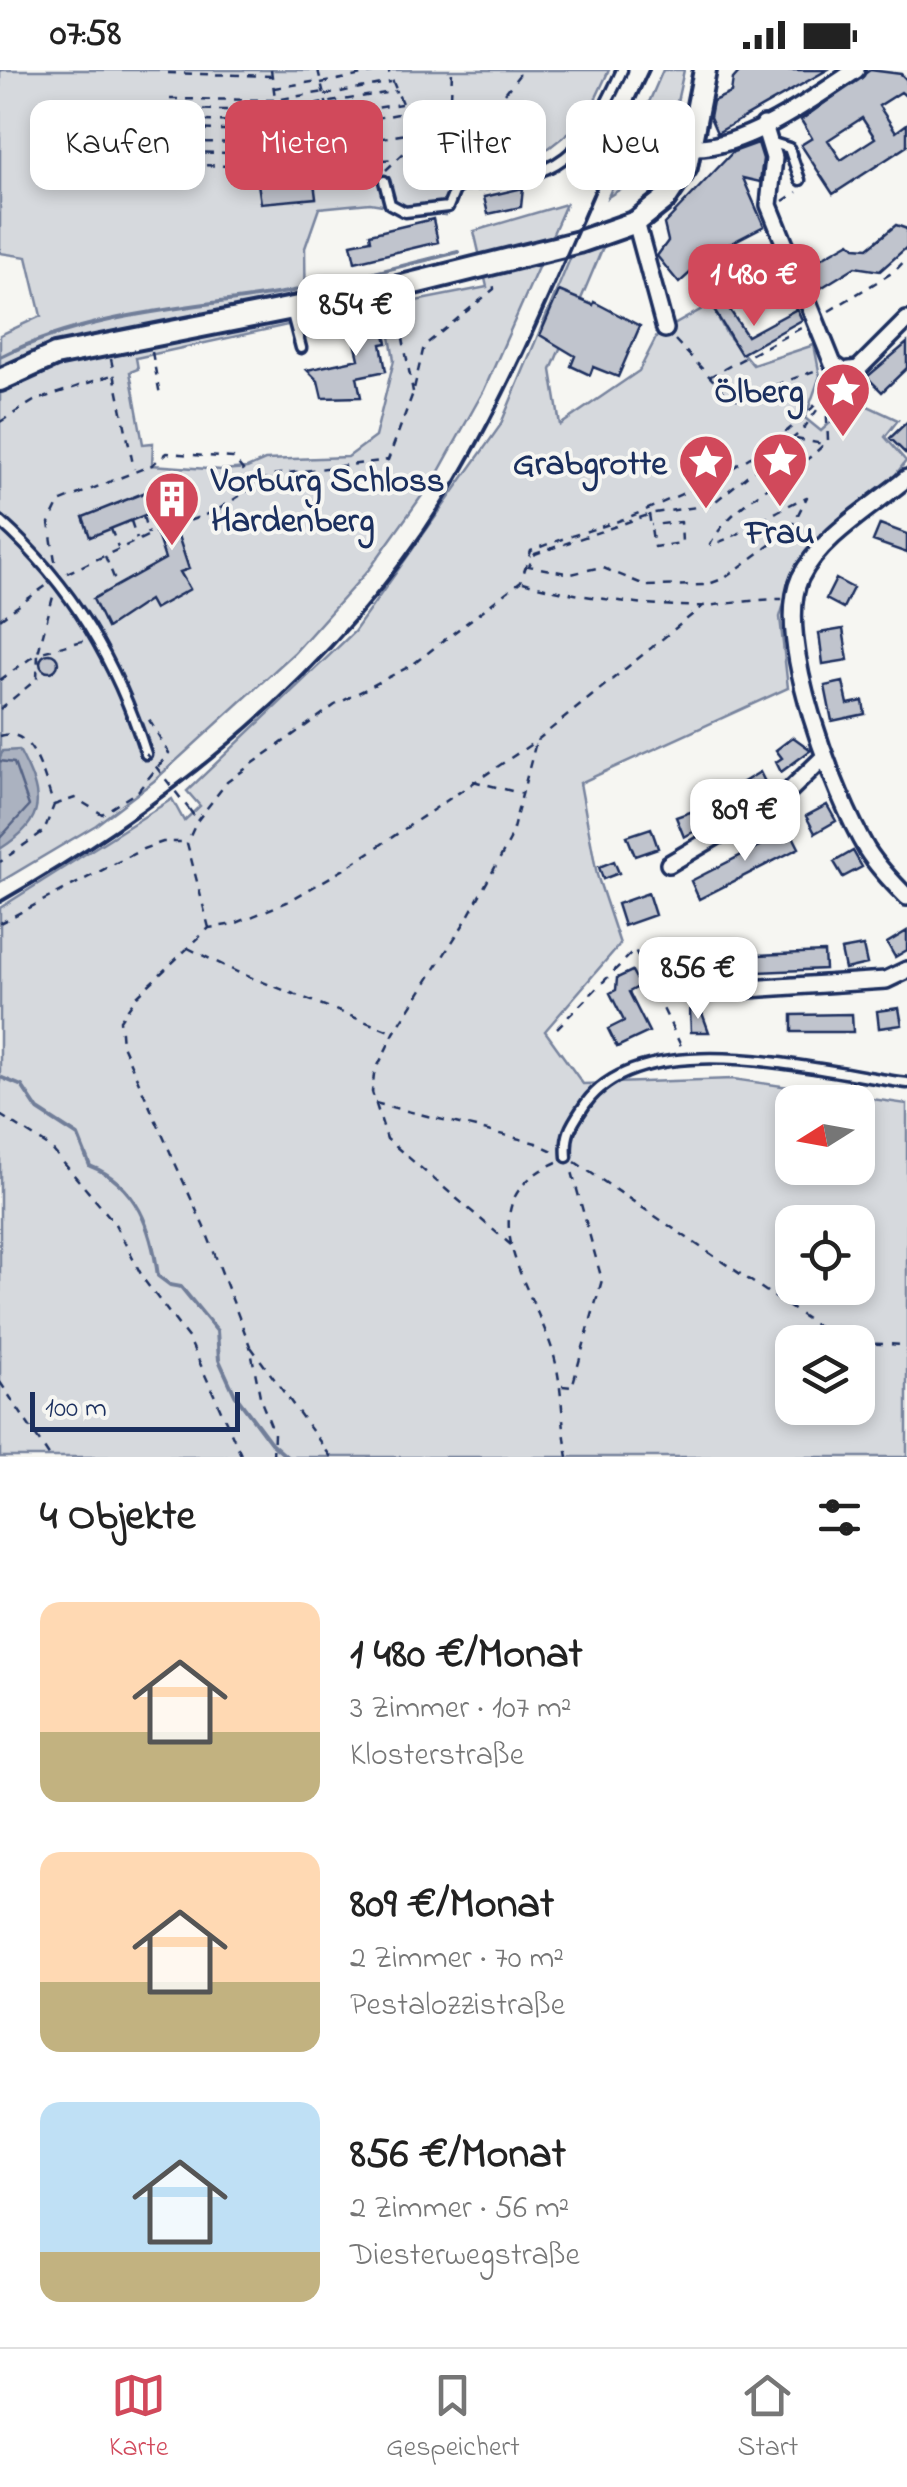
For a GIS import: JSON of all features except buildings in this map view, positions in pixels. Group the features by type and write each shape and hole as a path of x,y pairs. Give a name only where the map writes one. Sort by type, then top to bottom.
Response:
{"main road":[{"path":"695,105 705,70"},
{"path":"0,380 55,355 394,288 579,242 636,222 670,190"}],"street":[{"path":"695,147 720,144 764,125 856,70"},
{"path":"764,125 774,158 769,205 795,252 816,320 838,368 858,368 907,320"},
{"path":"636,222 665,329"},
{"path":"907,478 818,551 800,577 794,600 800,673 825,756 869,853 907,897"},
{"path":"669,864 784,796 825,756"},
{"path":"718,991 886,980 907,970"}],"lane":[{"path":"384,181 390,204 405,212 448,207 455,190 463,185 528,174 566,161 593,132 622,70"},
{"path":"770,142 789,148 800,180"},
{"path":"291,310 301,348"},
{"path":"0,520 56,574 128,697 146,754"},
{"path":"567,1157 565,1135 588,1099 606,1080 652,1061 687,1059 907,1084"}],"path":[{"path":"258,76 262,70"},
{"path":"271,70 275,100"},
{"path":"318,70 326,100"},
{"path":"274,88 388,70 403,110"},
{"path":"451,100 452,70"},
{"path":"499,100 523,70"},
{"path":"168,73 272,76"},
{"path":"170,99 275,100 393,82"},
{"path":"346,100 397,92"},
{"path":"383,107 401,104"},
{"path":"384,181 387,167 403,155"},
{"path":"383,161 395,160"},
{"path":"782,202 804,188 800,180"},
{"path":"710,377 816,320 895,272 907,258"},
{"path":"175,526 216,511 256,485 296,469 376,465 388,460 413,394 424,346 494,288 489,265"},
{"path":"394,288 413,394"},
{"path":"665,329 726,394 746,398 838,368"},
{"path":"108,343 134,471"},
{"path":"153,354 160,395"},
{"path":"826,400 828,440 810,460 756,495 718,530 710,545 747,534 776,509 807,497 790,530 725,578 706,585 647,586 600,568 571,574 529,566 535,554 650,514 711,504 794,438 826,400 838,368"},
{"path":"210,928 188,842 197,820 243,770 336,706 412,665 521,581 531,551 631,516 770,446 798,425 838,368"},
{"path":"0,422 34,400 114,375"},
{"path":"794,438 824,444"},
{"path":"0,709 37,679 38,652 56,574 50,523 59,502 134,471 167,453 172,444"},
{"path":"167,453 233,458 256,485"},
{"path":"679,510 682,543 688,548"},
{"path":"650,514 654,547"},
{"path":"142,516 148,536"},
{"path":"131,521 137,540"},
{"path":"650,525 680,522"},
{"path":"111,529 118,548"},
{"path":"0,619 56,574 156,532"},
{"path":"647,551 682,543"},
{"path":"104,554 118,585"},
{"path":"521,581 551,590 703,606 740,598 794,600"},
{"path":"272,1457 274,1433 260,1401 250,1346 207,1234 122,1046 120,1020 137,996 210,928 234,924 287,902 346,868 472,780 536,741 703,606"},
{"path":"0,680 38,652 94,639"},
{"path":"54,805 75,798 102,814 138,791 166,761 169,752 133,693 128,697"},
{"path":"0,736 10,733 32,748 54,805 44,831 0,862"},
{"path":"511,1245 387,1138 374,1103 374,1074 394,1033 465,922 510,840 536,741"},
{"path":"146,754 197,820"},
{"path":"472,780 523,794"},
{"path":"0,922 142,850 163,842 188,842"},
{"path":"188,948 236,972 394,1033"},
{"path":"557,1028 636,950 687,1059"},
{"path":"659,999 696,990 718,991"},
{"path":"374,1103 536,1142 567,1157 816,1325"},
{"path":"0,1115 50,1147 114,1222 144,1280 189,1339 242,1457"},
{"path":"567,1157 536,1171 508,1202 511,1245 553,1351 568,1457"},
{"path":"559,1385 572,1387 602,1280 567,1157"},
{"path":"875,1343 907,1345"},
{"path":"250,1346 331,1457"},
{"path":"0,1382 50,1457"}],"shaded area":[{"path":"0,70 609,70 595,100 566,100 566,135 546,149 546,100 403,100 403,190 457,190 445,215 370,203 319,208 305,248 306,321 136,358 138,369 130,372 143,444 153,443 152,465 222,470 247,468 265,460 348,457 375,437 394,360 385,307 487,287 474,231 566,204 484,390 438,473 371,567 294,653 154,781 96,825 0,882 0,335 41,316 27,257 0,253"},
{"path":"663,70 684,70 677,100 650,100"},
{"path":"603,247 551,370 560,425 639,371 658,334 711,304 726,333 753,365 814,345 820,376 805,418 821,431 855,400 898,420 885,437 906,461 864,516 790,584 780,617 788,688 580,783 597,875 620,944 545,1031 583,1084 733,1079 775,1085 775,1185 875,1185 875,1099 907,1104 907,1457 0,1457 0,908 172,799 184,821 200,806 187,791 354,632 500,426 572,254"}],"water":[{"path":"19,750 33,781 36,806 26,827 0,849 0,757 3,751"}],"waterway":[{"path":"0,357 98,323 294,291 458,252"},
{"path":"0,1077 22,1086 38,1110 78,1136 90,1166 120,1184 131,1197 146,1226 158,1276 181,1287 217,1331 219,1360 235,1395 271,1443 287,1457"}],"railway":[{"path":"0,902 133,818 196,771 256,720 365,609 413,547 484,432 534,330 649,70"}],"place":[{"name":"Ölberg","path":"843,439"},
{"name":"Frau","path":"780,509"},
{"name":"Grabgrotte","path":"706,511"},
{"name":"Vorburg Schloss Hardenberg","path":"172,548"}]}
